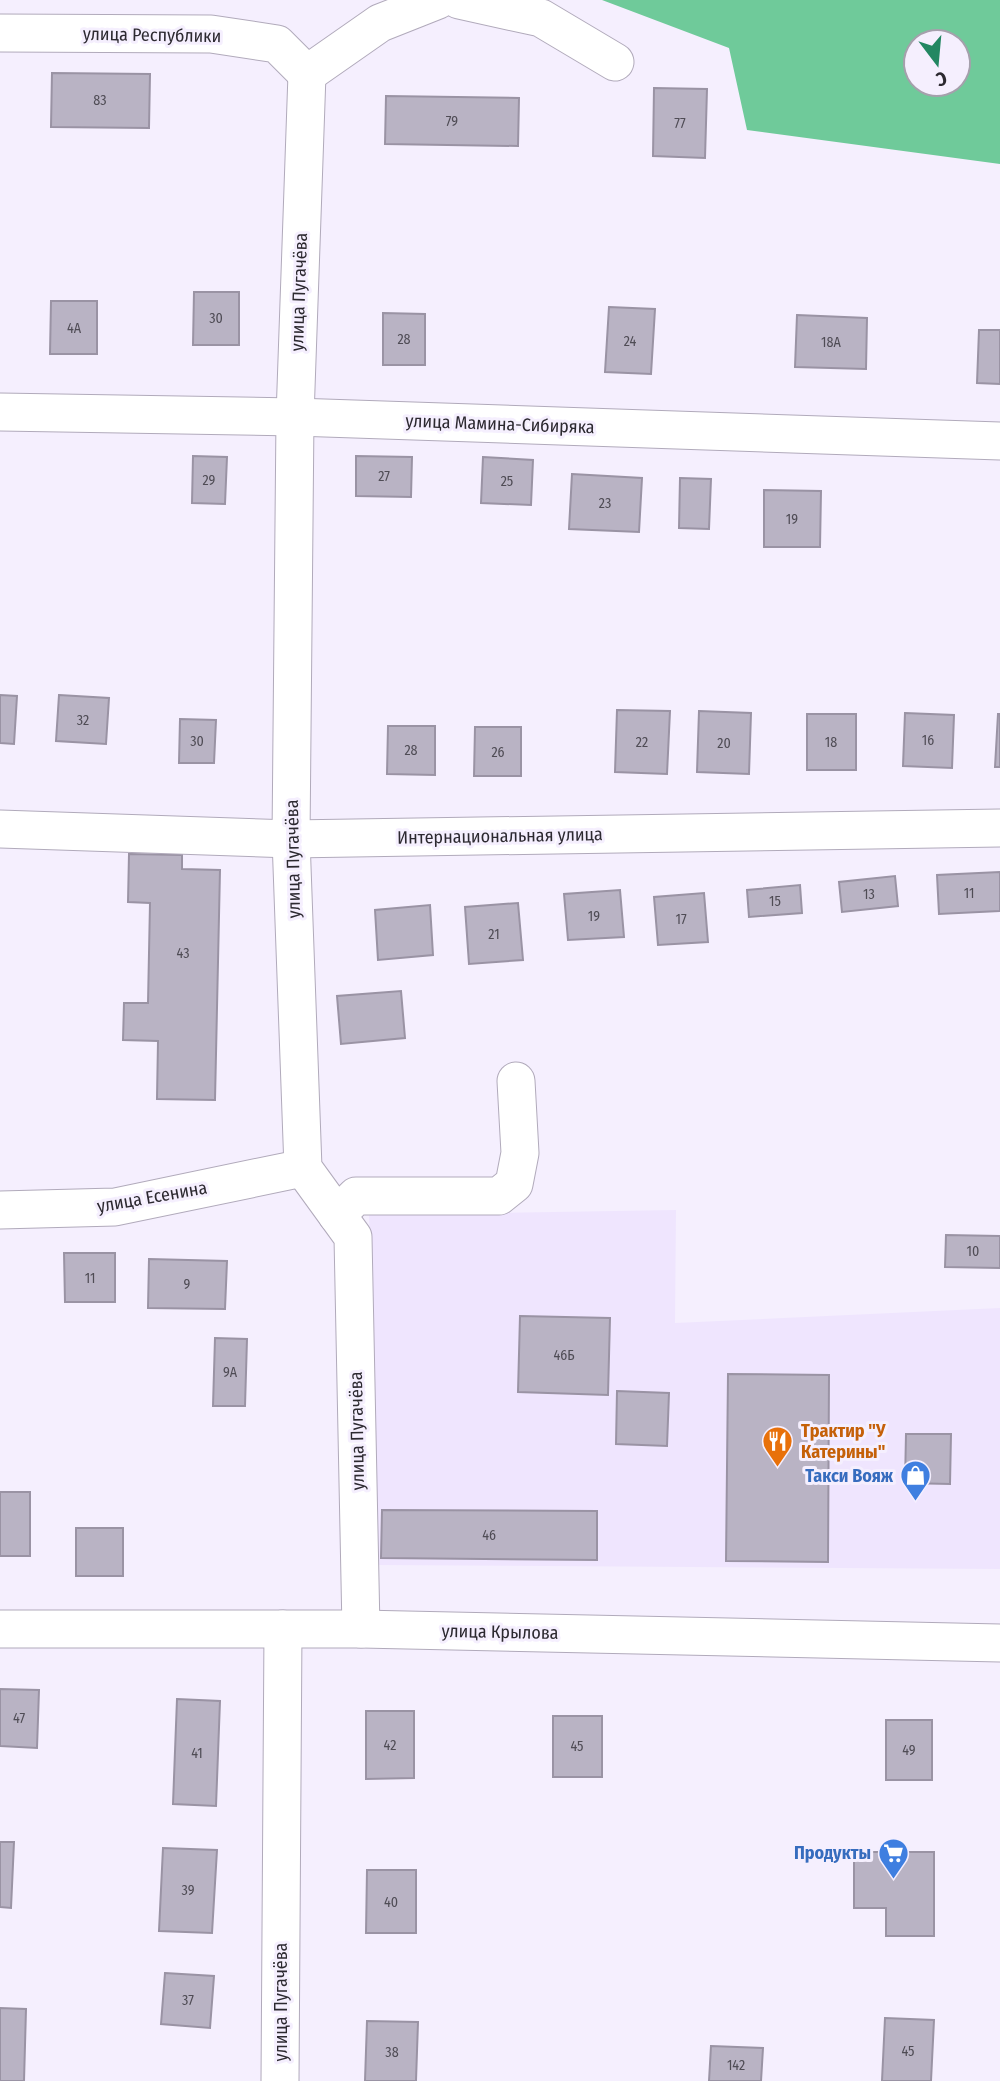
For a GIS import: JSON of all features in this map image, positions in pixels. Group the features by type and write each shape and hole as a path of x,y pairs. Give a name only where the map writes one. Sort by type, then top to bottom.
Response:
{"street":[{"path":"307,74 380,23 438,0"},
{"path":"459,0 541,18 615,62"},
{"name":"улица Республики","path":"0,33 211,34 277,44 307,74"},
{"name":"улица Пугачёва","path":"307,74 295,416 291,839 303,1168 353,1237 361,1629"},
{"name":"улица Мамина-Сибиряка","path":"0,412 295,416 1000,441"},
{"name":"Интернациональная улица","path":"0,829 291,839 1000,828"},
{"path":"337,1214 356,1196 499,1196 514,1184 520,1153 516,1081"},
{"name":"улица Есенина","path":"0,1210 115,1207 303,1168"},
{"name":"улица Крылова","path":"0,1629 361,1629 1000,1643"},
{"name":"улица Пугачёва","path":"280,2081 283,1629"}],"shaded area":[{"path":"676,1210 675,1323 1000,1308 1000,1569 377,1565 369,1215"}],"green space":[{"path":"602,0 1000,0 1000,164 747,130 729,48"}],"building":[{"path":"52,73 150,74 149,128 51,127"},
{"path":"654,88 707,89 705,158 653,156"},
{"path":"386,96 519,98 518,146 385,144"},
{"path":"194,292 239,292 239,345 193,345"},
{"path":"51,301 97,301 97,354 50,354"},
{"path":"609,307 655,309 651,374 605,372"},
{"path":"383,313 425,314 425,365 383,365"},
{"path":"797,315 867,318 866,369 795,367"},
{"path":"979,330 1000,330 1000,384 977,383"},
{"path":"193,456 227,457 225,504 192,503"},
{"path":"356,456 412,457 411,497 356,496"},
{"path":"483,457 533,460 531,505 481,503"},
{"path":"572,474 642,478 639,532 569,529"},
{"path":"680,478 711,479 709,529 679,528"},
{"path":"764,490 821,491 820,547 764,547"},
{"path":"0,695 17,696 14,744 0,743"},
{"path":"59,695 109,698 106,744 56,741"},
{"path":"617,710 670,711 667,774 615,772"},
{"path":"699,711 751,713 749,774 697,772"},
{"path":"905,713 954,715 952,768 903,766"},
{"path":"807,714 856,714 856,770 807,770"},
{"path":"998,714 1000,767 995,767"},
{"path":"180,719 216,720 214,763 179,763"},
{"path":"388,726 435,726 435,775 387,774"},
{"path":"475,727 521,727 521,776 474,776"},
{"path":"129,854 182,855 182,869 220,870 215,1100 157,1099 158,1041 123,1040 124,1003 148,1003 150,903 128,902"},
{"path":"1000,872 1000,911 939,914 937,875"},
{"path":"895,876 898,906 842,912 839,882"},
{"path":"800,885 802,913 749,917 747,890"},
{"path":"620,890 624,937 568,940 564,894"},
{"path":"704,893 708,942 658,945 654,897"},
{"path":"518,903 523,960 469,964 465,907"},
{"path":"430,905 433,955 378,960 375,910"},
{"path":"401,991 405,1038 341,1044 337,996"},
{"path":"946,1235 1000,1236 1000,1268 945,1267"},
{"path":"64,1253 115,1253 115,1302 65,1302"},
{"path":"149,1259 227,1261 225,1309 148,1308"},
{"path":"520,1316 610,1318 608,1395 518,1392"},
{"path":"215,1338 247,1339 245,1406 213,1406"},
{"name":"Трактир \"У Катерины\"","path":"728,1374 829,1375 828,1562 726,1561"},
{"path":"617,1391 669,1393 667,1446 616,1444"},
{"path":"906,1434 951,1434 950,1484 905,1483"},
{"path":"0,1492 30,1492 30,1556 0,1556"},
{"path":"382,1510 597,1511 597,1560 381,1558"},
{"path":"76,1528 123,1528 123,1576 76,1576"},
{"path":"0,1689 39,1690 37,1748 0,1746"},
{"path":"177,1699 220,1701 216,1806 173,1804"},
{"path":"366,1711 414,1711 414,1778 366,1779"},
{"path":"553,1716 602,1716 602,1777 553,1777"},
{"path":"886,1720 932,1720 932,1780 886,1780"},
{"path":"0,1842 14,1842 11,1908 0,1907"},
{"path":"163,1848 217,1850 212,1933 159,1931"},
{"name":"Продукты","path":"854,1852 934,1852 934,1936 886,1936 886,1908 854,1908"},
{"path":"367,1870 416,1870 416,1933 366,1933"},
{"path":"165,1973 214,1976 210,2028 161,2024"},
{"path":"0,2008 26,2009 24,2081 0,2081"},
{"path":"885,2018 934,2020 931,2081 882,2081"},
{"path":"367,2021 418,2022 416,2081 365,2081"},
{"path":"711,2046 763,2048 761,2081 709,2081"}],"place":[{"name":"Трактир \"У Катерины\"","path":"778,1468"},
{"name":"Такси Вояж","path":"916,1503"},
{"name":"Продукты","path":"894,1880"}]}
